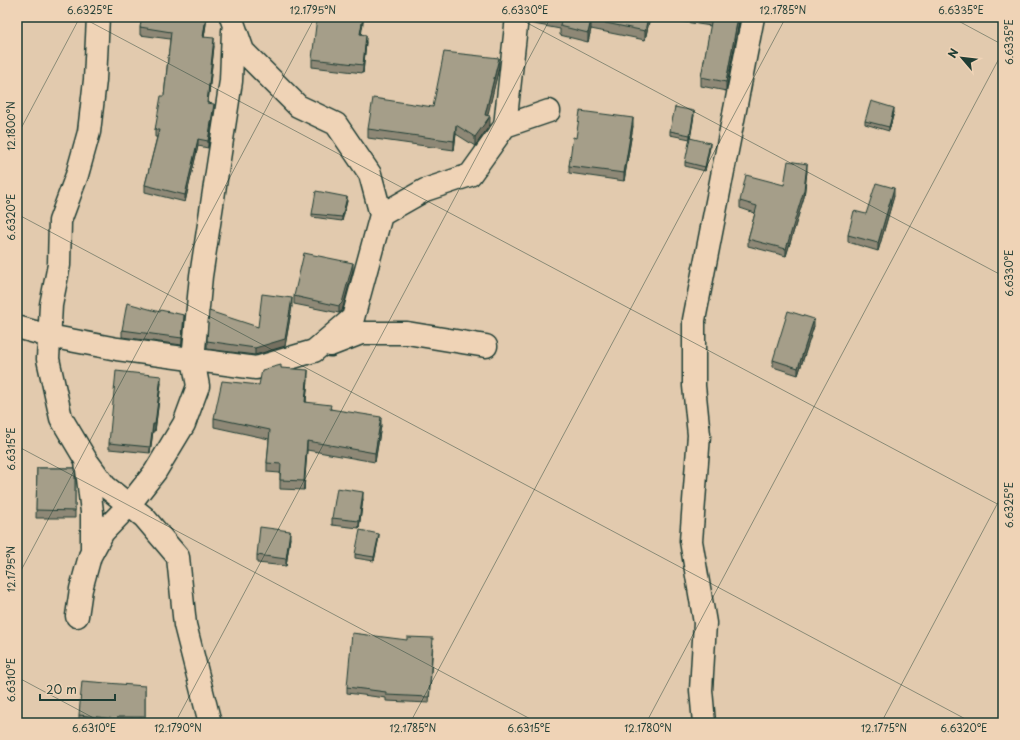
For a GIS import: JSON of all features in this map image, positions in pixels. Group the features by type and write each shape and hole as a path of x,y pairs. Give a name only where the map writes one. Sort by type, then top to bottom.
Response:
{"street":[{"path":"98,17 89,132 77,175 60,221 59,265 51,305 48,359 61,418 86,460 105,486 144,518 178,557 185,625 210,723"},
{"path":"381,215 425,190 470,175 505,126 517,17"},
{"path":"704,723 701,690 705,623 691,541 699,435 694,386 694,320 753,17"},
{"path":"233,20 243,51 264,74 298,106 336,124 370,174 381,215 353,318 314,351"},
{"path":"77,616 81,589 92,552 103,532 129,505 155,472 184,424 198,386 193,359 200,276 231,81 233,20"},
{"path":"505,126 548,111"},
{"path":"17,327 49,336 117,349 256,368 314,351 361,333 407,333 486,346"},
{"path":"86,460 92,512 92,552"}],"building":[{"path":"142,17 206,17 203,37 214,38 207,103 214,104 208,141 198,139 185,195 145,185 159,130 155,130 161,96 164,96 171,32 140,27"},
{"path":"317,17 363,17 360,34 366,35 363,65 312,59"},
{"path":"545,17 648,17 645,31 591,20 588,33 560,26 561,20"},
{"path":"712,17 738,17 726,82 701,77"},
{"path":"444,52 499,58 485,115 490,116 475,137 456,125 454,141 368,129 373,98 433,107"},
{"path":"871,101 894,108 889,127 865,121"},
{"path":"675,107 694,111 690,135 670,131"},
{"path":"580,111 633,118 624,173 569,166 573,137 576,138"},
{"path":"690,138 710,143 705,167 685,162"},
{"path":"788,161 807,164 804,190 786,249 748,239 757,206 740,201 746,175 784,185"},
{"path":"876,183 894,188 878,243 848,235 854,211 866,214"},
{"path":"316,191 347,197 342,217 312,214"},
{"path":"304,253 353,263 342,303 339,306 294,296"},
{"path":"262,294 292,298 285,339 255,348 207,341 209,311 258,327"},
{"path":"127,303 160,312 160,310 184,315 182,338 122,330"},
{"path":"788,311 814,319 798,368 773,360"},
{"path":"281,365 281,368 308,370 305,402 331,405 330,409 381,417 375,453 307,441 304,481 280,480 281,464 267,463 270,430 214,418 222,381 259,385 262,370"},
{"path":"116,371 161,376 155,424 153,424 150,447 109,443"},
{"path":"37,468 75,468 75,511 36,510"},
{"path":"337,488 363,492 359,521 332,518"},
{"path":"260,527 290,531 286,559 257,555"},
{"path":"360,530 379,534 374,557 355,554"},
{"path":"352,633 407,640 407,637 433,638 429,697 386,695 386,692 347,687"},
{"path":"82,681 145,686 145,717 118,717 117,719 79,715"}]}
